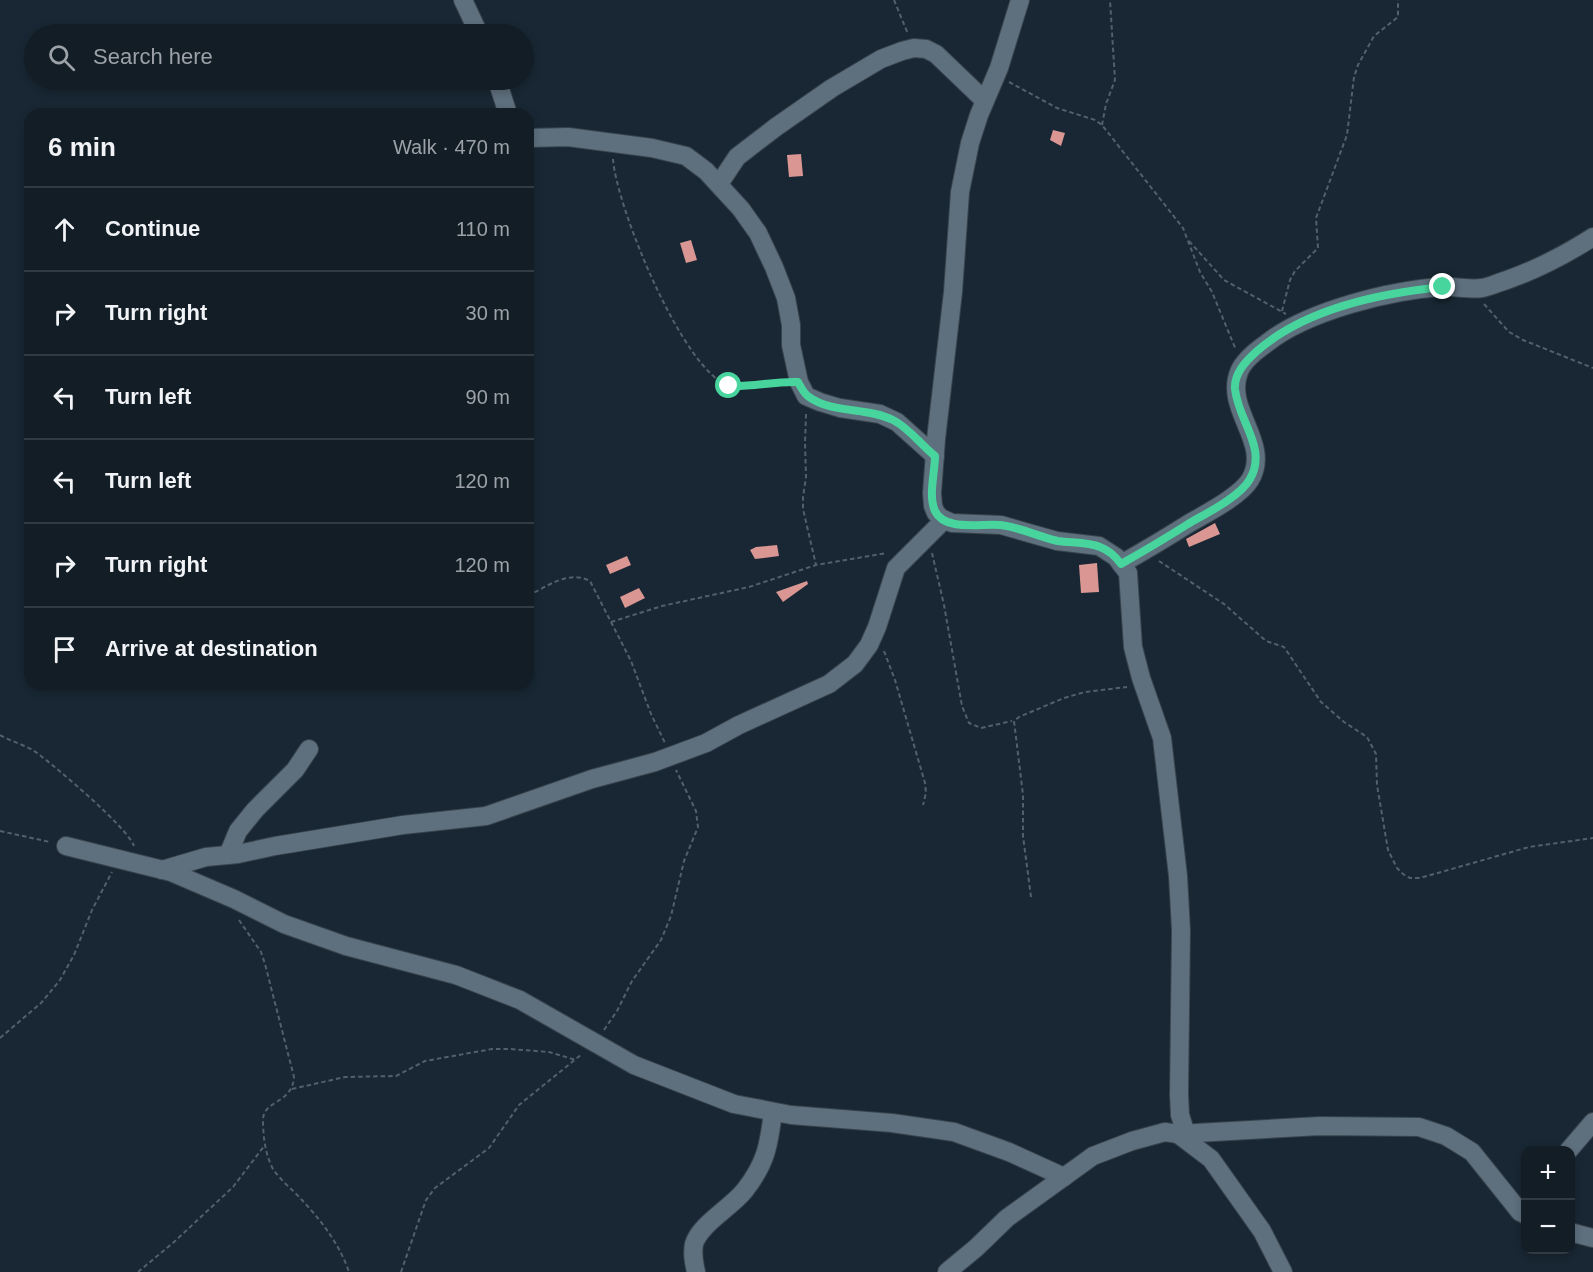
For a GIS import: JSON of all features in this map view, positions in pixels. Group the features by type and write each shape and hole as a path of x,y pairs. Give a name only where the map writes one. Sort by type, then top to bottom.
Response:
{"street":[{"path":"463,0 474,24"},
{"path":"1020,0 996,75 970,143 960,192 953,292 935,456 933,506 936,513 952,523 1001,525 1057,541 1099,546 1116,557 1128,573 1133,647 1143,685 1162,738 1178,876 1181,930 1179,1095 1182,1134 1211,1159 1262,1231 1283,1272"},
{"path":"719,184 737,157 793,115 832,88 881,59 914,48 926,49 936,54 985,101"},
{"path":"500,90 506,108"},
{"path":"534,138 568,137 612,142 686,156 719,184 758,233 782,288 791,325 791,345 802,388 820,402 858,412 880,414 897,422 935,456"},
{"path":"1121,564 1219,507 1249,482 1256,465 1257,451 1240,410 1235,387 1239,370 1268,341 1301,322 1361,301 1410,290 1443,287 1483,288 1526,273 1566,255 1593,237"},
{"path":"162,870 206,857 403,825 486,816 706,743 739,725 830,684 855,664 869,645 879,622 896,568 944,520"},
{"path":"228,855 238,831 255,810 295,770 309,749"},
{"path":"66,846 162,870 234,899 284,924 346,946 456,975 520,1000 634,1065 734,1104 773,1112 838,1120 892,1123 954,1131 1000,1148 1064,1177"},
{"path":"696,1272 693,1256 694,1243 706,1227 745,1191 760,1168 769,1148 773,1112"},
{"path":"1572,1146 1593,1122"},
{"path":"947,1272 1007,1218 1093,1156 1158,1132 1182,1134 1320,1126 1419,1127 1446,1136 1472,1152 1521,1212"},
{"path":"1575,1233 1593,1238"}],"path":[{"path":"894,0 914,48"},
{"path":"1102,125 1106,104 1115,80 1110,0"},
{"path":"1282,311 1290,280 1295,271 1318,248 1316,218 1347,135 1354,77 1358,65 1374,36 1398,17 1398,0"},
{"path":"996,75 1057,108 1095,120 1102,125 1184,228 1200,272 1212,292 1243,366"},
{"path":"612,142 613,165 619,191 638,243 666,308 698,360 715,377 729,386 745,387 776,381 802,388 807,470 803,503 816,565"},
{"path":"1187,239 1224,280 1301,322"},
{"path":"1470,288 1509,332 1523,340 1593,368"},
{"path":"927,536 944,605 962,706 969,723 981,728 1014,721 1064,698 1084,692 1143,685"},
{"path":"611,622 662,606 749,587 816,565 872,554 910,553"},
{"path":"1142,553 1164,564 1209,593 1266,641 1284,648 1322,702 1344,722 1367,737 1376,754 1377,785 1388,850 1396,868 1403,874 1410,878 1420,878 1528,848 1593,838"},
{"path":"401,1272 426,1200 435,1188 489,1148 519,1105 594,1044 617,1011 632,981 662,940 671,916 684,861 698,827 696,811 657,727 631,661 590,581 582,577 564,579 534,593"},
{"path":"879,622 886,658 925,783 926,793 922,806"},
{"path":"1014,721 1023,795 1023,836 1031,897"},
{"path":"0,735 36,752 100,807 129,836 138,864"},
{"path":"0,831 66,846"},
{"path":"0,1038 41,1003 60,980 74,955 92,910 106,887 117,858"},
{"path":"238,918 261,952 266,964 294,1077 290,1090 283,1099 268,1108 264,1114 265,1144 274,1171 306,1204 335,1241 349,1272"},
{"path":"290,1090 345,1077 396,1076 425,1061 492,1049 510,1048 549,1052 576,1060"},
{"path":"138,1272 233,1187 265,1144"}],"building":[{"path":"1053,130 1065,133 1061,146 1050,140"},
{"path":"801,154 803,176 789,177 787,155"},
{"path":"691,240 697,260 686,263 680,243"},
{"path":"1215,523 1220,534 1189,547 1186,539"},
{"path":"777,545 779,556 755,559 750,550 756,547"},
{"path":"627,556 631,565 610,574 606,565"},
{"path":"1097,563 1099,592 1081,593 1079,565"},
{"path":"807,581 808,584 783,602 776,592"},
{"path":"639,588 645,598 625,608 620,597"}],"route":[{"path":"729,386 745,387 776,381 798,382 806,396 820,402 858,412 880,414 897,422 935,456 933,506 941,518 952,523 969,525 1001,525 1057,541 1099,546 1116,557 1121,564 1219,507 1249,482 1256,465 1257,451 1240,410 1235,387 1239,370 1268,341 1304,320 1361,301 1410,290 1443,287"}]}
